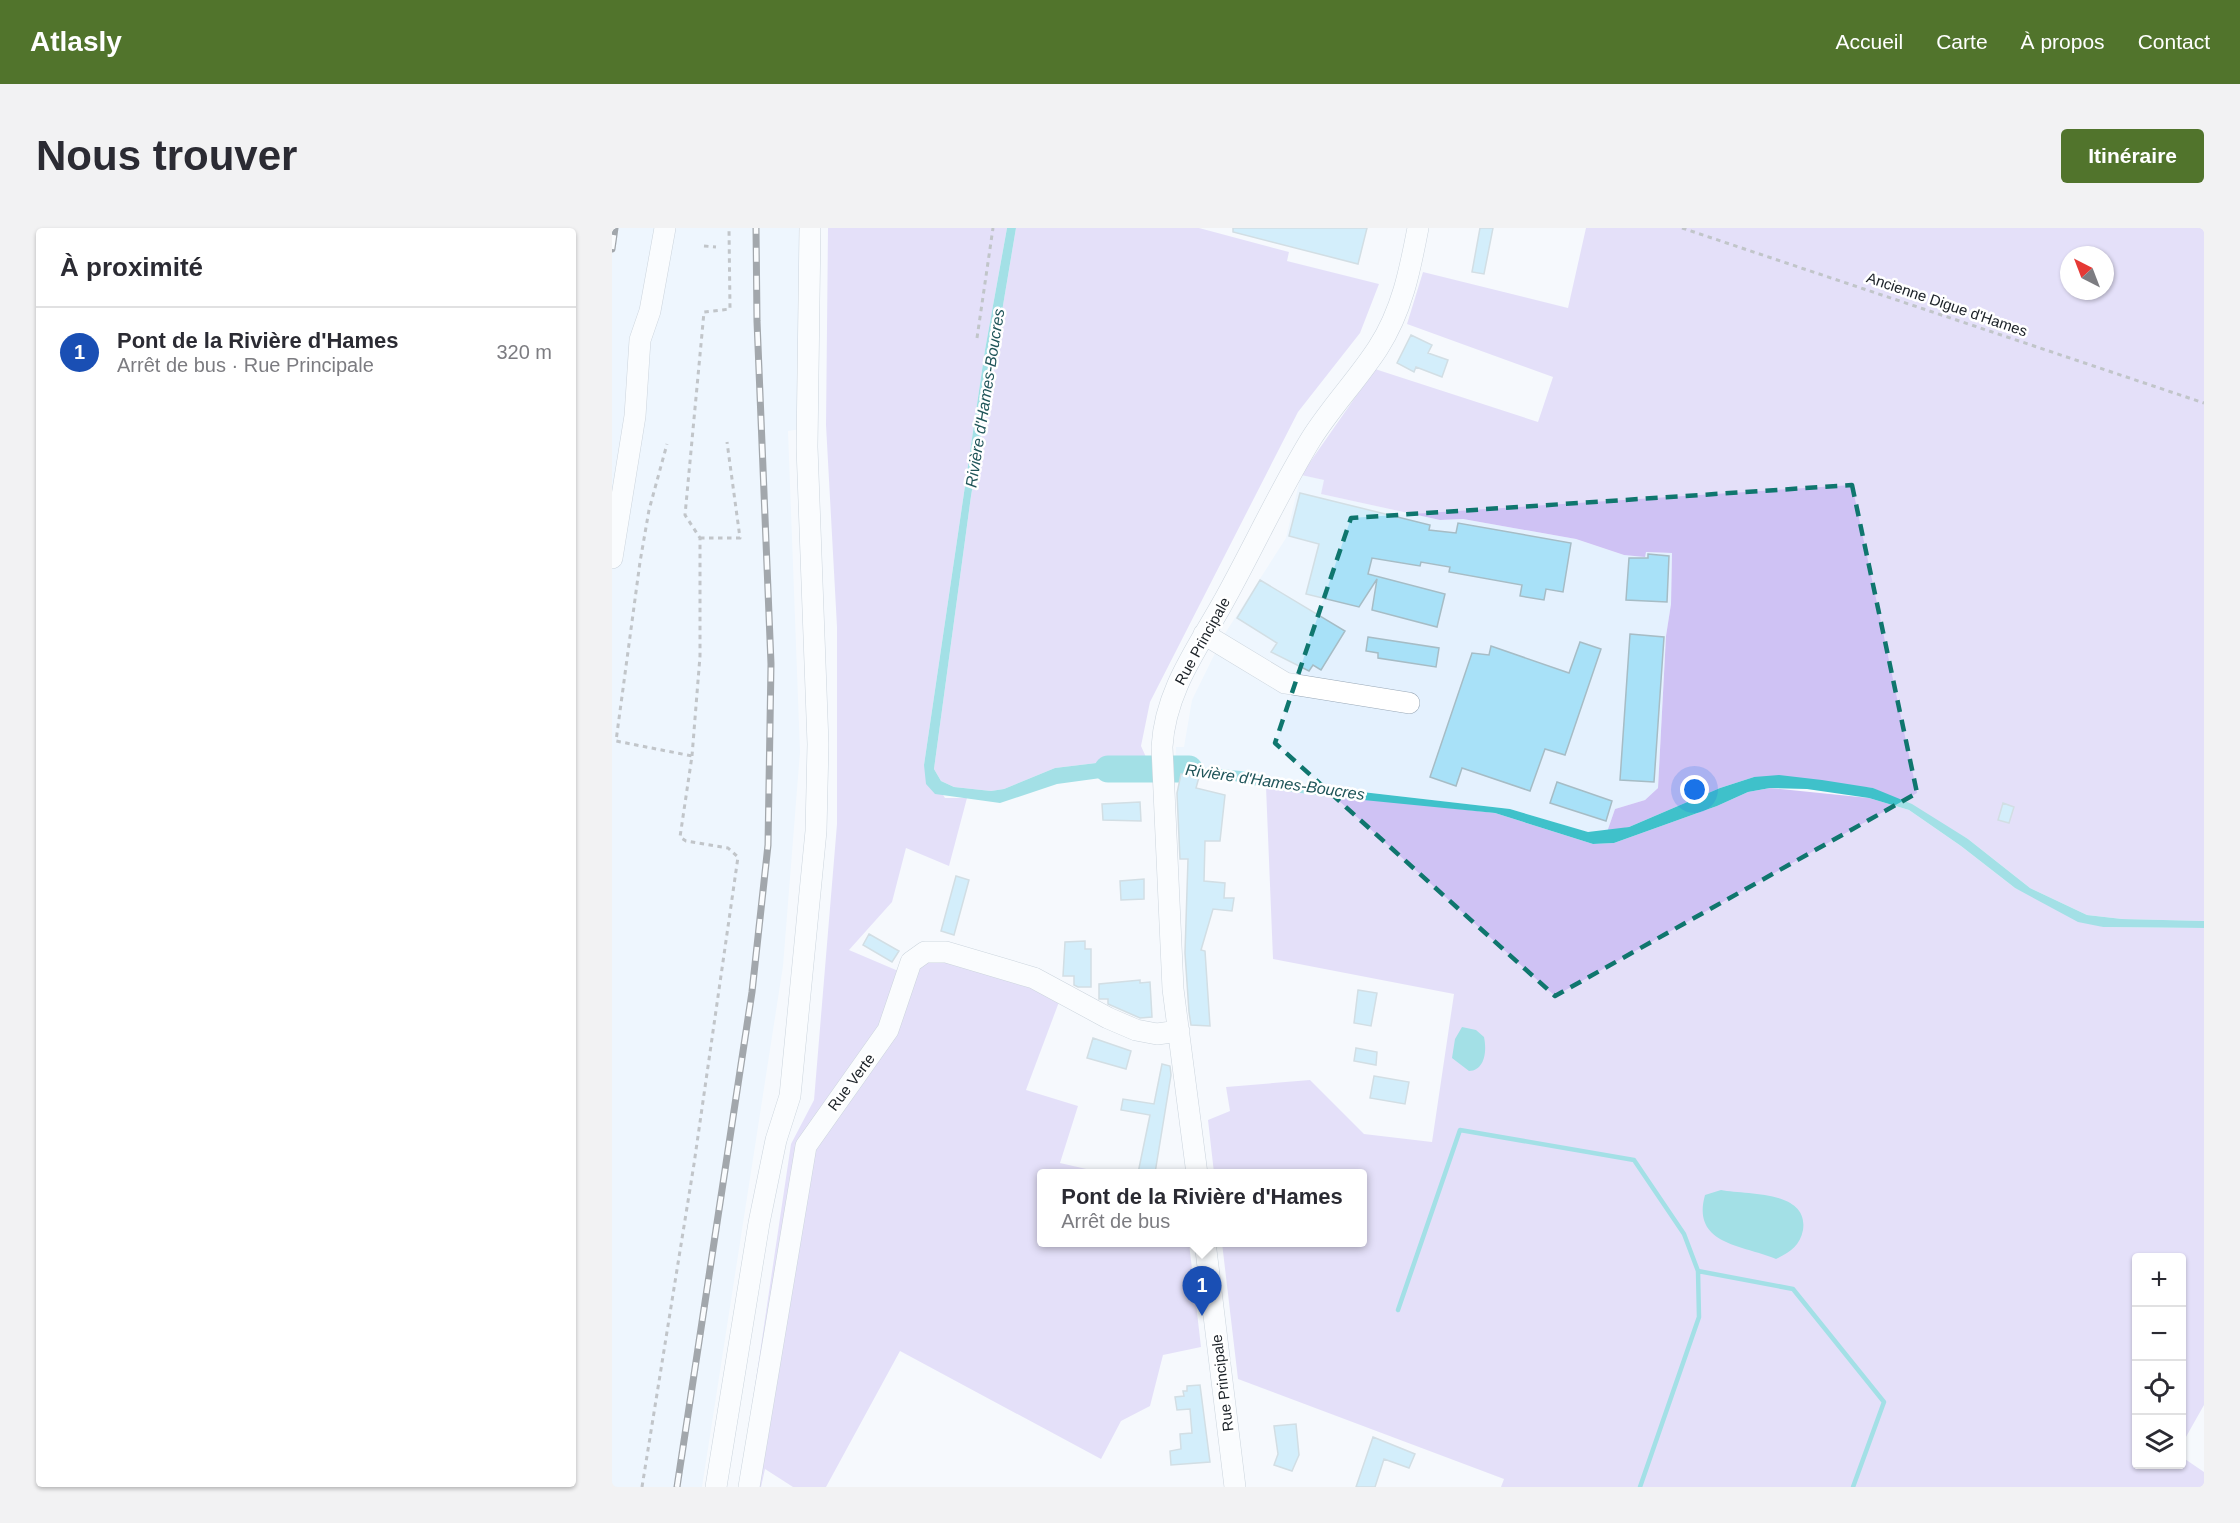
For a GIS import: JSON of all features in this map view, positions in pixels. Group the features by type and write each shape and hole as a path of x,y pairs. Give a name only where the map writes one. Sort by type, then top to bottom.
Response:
{"street":[{"path":"612,558 635,416 640,339 650,311 665,228"},
{"path":"716,1487 759,1223 776,1140 790,1096 816,831 818,744 807,447 810,228"},
{"name":"Rue Principale","path":"1196,1169 1173,989 1162,747 1170,702 1204,634 1311,439 1387,332 1402,298 1418,228"},
{"path":"1204,634 1285,683 1409,703"},
{"name":"Rue Verte","path":"749,1487 806,1146 888,1030 911,962 925,952 935,951 978,960 1034,978 1108,1018 1136,1029 1157,1034 1179,1031"},
{"name":"Rue Principale","path":"1206,1247 1235,1487"}],"path":[{"path":"642,1487 694,1164 738,857 728,848 686,841 680,837 692,756 700,656 700,538 685,515 690,448 704,312 730,309 729,228"},
{"path":"977,338 993,228"},
{"name":"Ancienne Digue d'Hames","path":"1682,228 2204,403"},
{"path":"704,246 716,247"},
{"path":"700,538 740,538 727,442"},
{"path":"668,444 650,510 640,562 616,741 692,756"}],"highlighted area":[{"path":"1852,485 1917,793 1555,996 1275,743 1351,518"}],"shaded area":[{"path":"612,228 803,228 801,429 788,431 800,752 783,966 702,1487 612,1487"},
{"path":"828,228 1007,228 985,350 924,765 945,798 967,798 949,866 906,848 892,902 849,950 896,970 933,956 1026,981 1059,1002 1026,1090 1078,1106 1060,1163 1086,1169 1037,1169 1037,1247 1189,1247 1201,1347 1163,1355 1150,1406 1121,1421 1101,1459 900,1351 826,1487 793,1487 765,1469 761,1487 740,1487 791,1144 814,1100 837,824 837,627 826,425"},
{"path":"1016,228 1199,228 1289,252 1287,261 1379,284 1360,333 1298,412 1150,702 1141,746 1146,757 1055,768 1004,789 991,791 954,787 941,781 934,769 971,496"},
{"path":"1586,228 2204,228 2204,921 2122,919 2087,915 2030,888 1968,839 1873,788 1754,777 1720,788 1629,827 1607,832 1615,809 1645,800 1658,788 1666,636 1671,604 1672,553 1646,552 1645,557 1624,555 1576,539 1463,519 1440,520 1321,494 1324,480 1301,475 1375,369 1538,422 1553,377 1407,324 1423,272 1568,308"},
{"path":"1301,475 1325,480 1321,494 1440,520 1463,519 1576,539 1624,555 1645,556 1645,552 1672,553 1671,604 1666,636 1658,788 1645,800 1615,809 1607,832 1587,832 1510,809 1310,786 1241,771 1175,765 1176,747 1184,747 1192,700 1224,635 1286,538"},
{"path":"1266,787 1495,813 1593,844 1614,843 1717,806 1748,792 1770,788 1869,798 1909,810 1961,846 2015,888 2103,927 2204,928 2204,1405 2186,1437 2186,1253 2132,1253 2132,1469 2186,1469 2186,1460 2204,1472 2204,1487 1501,1487 1504,1479 1238,1379 1222,1247 1367,1247 1367,1169 1214,1169 1208,1120 1230,1111 1226,1087 1310,1080 1364,1134 1432,1142 1454,994 1273,959"}],"water":[{"path":"1007,228 1016,228 971,496 934,769 941,781 954,787 991,791 1004,789 1055,768 1146,757 1145,772 1057,784 1000,803 935,794 926,784 924,765 985,350"},
{"path":"1175,765 1241,771 1310,786 1510,809 1588,832 1629,827 1720,788 1754,777 1779,775 1873,788 1912,804 1968,839 2030,888 2087,915 2122,919 2204,921 2204,928 2103,927 2078,922 2015,888 1961,846 1909,810 1869,798 1807,789 1770,788 1748,792 1717,806 1614,843 1593,844 1495,813 1272,789 1197,773 1173,773"},
{"path":"1462,1027 1476,1030 1484,1037 1484,1059 1474,1070 1469,1071 1452,1058 1455,1039"},
{"path":"1721,1190 1760,1194 1787,1201 1802,1217 1802,1236 1797,1244 1776,1259 1735,1246 1713,1234 1706,1224 1703,1212 1705,1195"}],"building":[{"path":"1233,228 1367,228 1358,264 1233,232"},
{"path":"1480,228 1493,228 1484,274 1472,272"},
{"path":"1411,335 1432,345 1428,353 1448,360 1442,377 1416,367 1414,372 1397,363"},
{"path":"1300,493 1430,525 1429,530 1456,533 1458,523 1571,543 1563,592 1546,589 1544,600 1520,596 1522,585 1449,572 1450,567 1421,562 1420,566 1372,558 1368,574 1445,594 1437,627 1372,610 1377,579 1359,607 1306,594 1319,544 1289,536"},
{"path":"1648,554 1669,556 1667,602 1626,600 1629,558 1648,558"},
{"path":"1260,580 1345,631 1321,670 1313,665 1309,671 1271,652 1277,643 1237,618"},
{"path":"1630,634 1664,637 1654,782 1620,780"},
{"path":"1368,637 1439,648 1436,667 1378,658 1378,653 1366,651"},
{"path":"1580,642 1601,649 1565,755 1545,749 1530,791 1462,768 1456,786 1430,777 1472,653 1489,655 1491,646 1569,673"},
{"path":"1181,774 1199,777 1196,788 1225,795 1220,841 1205,841 1204,881 1225,883 1224,898 1234,898 1232,911 1213,909 1201,950 1205,951 1210,1026 1191,1025 1189,1012 1185,953 1188,859 1180,859 1177,793"},
{"path":"1557,782 1612,801 1606,821 1550,803"},
{"path":"1140,802 1141,821 1103,820 1102,804"},
{"path":"2003,803 2014,807 2009,823 1998,820"},
{"path":"956,876 969,880 954,935 941,931"},
{"path":"1144,879 1144,899 1121,900 1120,881"},
{"path":"869,934 899,951 892,962 863,945"},
{"path":"1085,941 1085,949 1091,949 1091,987 1078,987 1074,985 1074,976 1063,976 1065,942"},
{"path":"1140,980 1140,983 1150,982 1152,1017 1140,1018 1108,1004 1108,999 1099,999 1099,984"},
{"path":"1358,990 1377,993 1371,1026 1354,1023"},
{"path":"1093,1038 1131,1051 1126,1069 1087,1058"},
{"path":"1356,1048 1377,1052 1376,1065 1354,1061"},
{"path":"1162,1064 1170,1066 1171,1075 1156,1169 1139,1169 1150,1115 1121,1110 1123,1099 1154,1104"},
{"path":"1374,1076 1409,1082 1405,1104 1370,1098"},
{"path":"1200,1385 1210,1462 1171,1465 1170,1451 1181,1449 1180,1434 1192,1433 1190,1409 1177,1410 1175,1397 1184,1396 1183,1391 1187,1391 1187,1386"},
{"path":"1296,1424 1299,1455 1292,1471 1274,1465 1278,1454 1274,1426"},
{"path":"1373,1437 1415,1454 1409,1468 1384,1459 1375,1487 1356,1487"}],"waterway":[{"name":"Rivière d'Hames-Boucres","path":"1108,769 1189,769"},
{"path":"1398,1310 1460,1130 1634,1160 1684,1234 1698,1271 1793,1289 1884,1402 1853,1487"},
{"path":"1640,1487 1699,1317 1698,1271"}],"railway":[{"path":"612,249 615,228"},
{"path":"677,1487 752,992 768,845 771,664 757,321 756,228"}],"place":[{"name":"Pont de la Rivière d'Hames","path":"1202,1316"}]}
